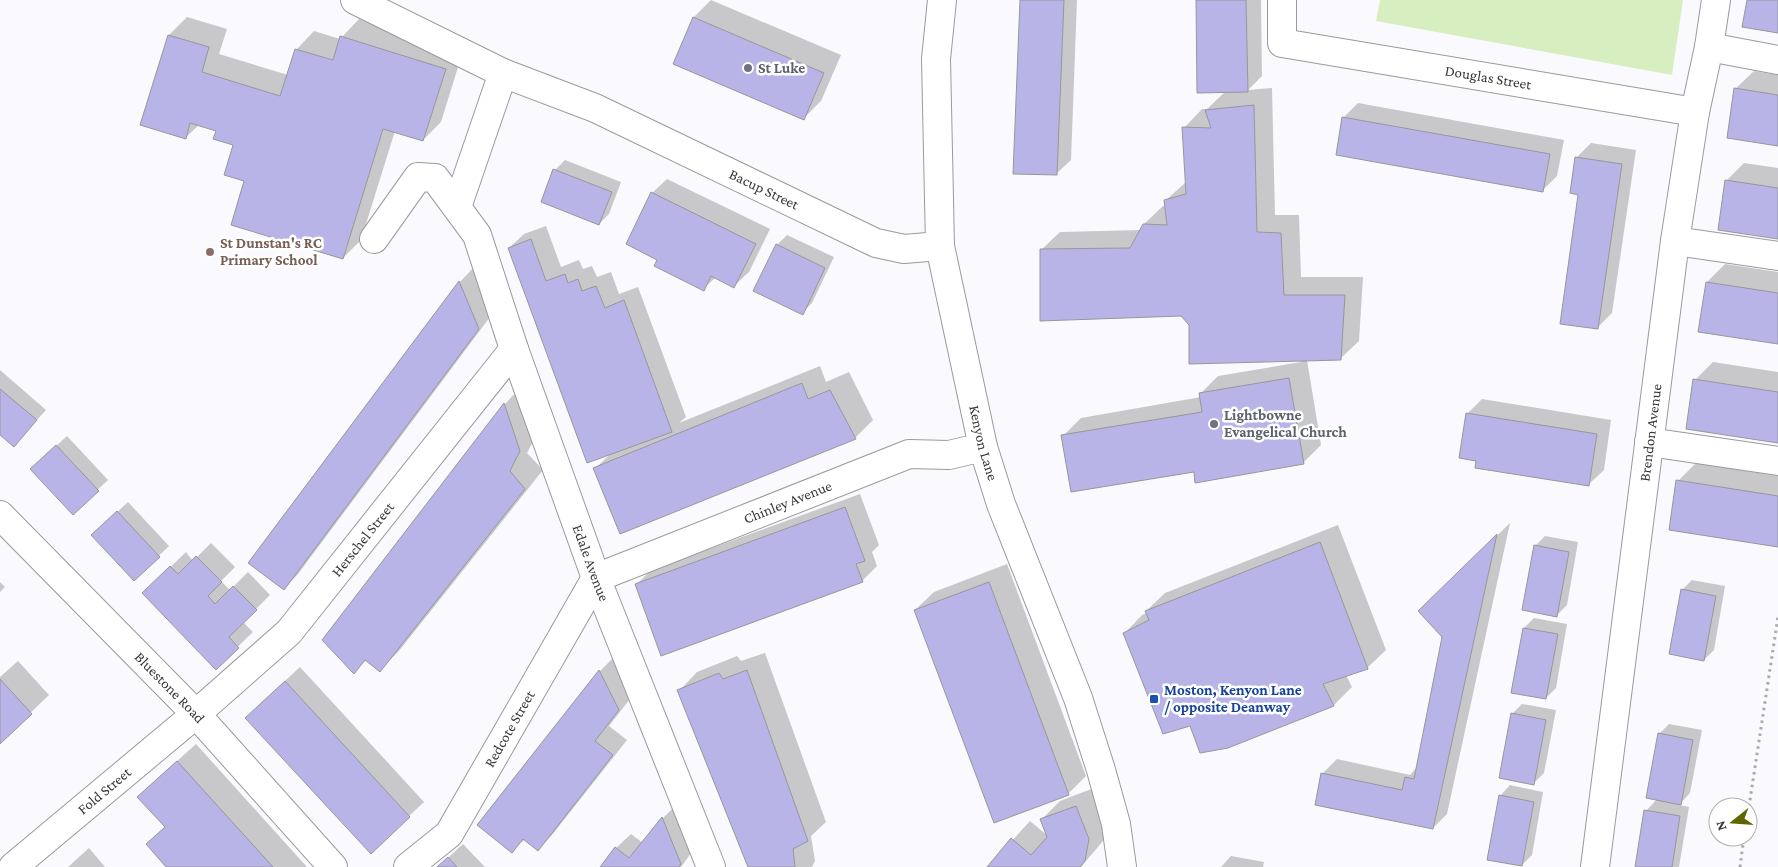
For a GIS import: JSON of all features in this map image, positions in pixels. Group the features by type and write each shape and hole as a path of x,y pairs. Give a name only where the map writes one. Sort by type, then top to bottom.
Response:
{"street":[{"name":"Bacup Street","path":"355,0 503,73 595,108 876,243 904,249 940,246"},
{"name":"Kenyon Lane","path":"942,0 936,59 940,246 983,447 1001,504 1078,698 1090,734 1116,824 1122,867"},
{"name":"Douglas Street","path":"1282,0 1282,43 1695,112"},
{"name":"Brendon Avenue","path":"1596,867 1675,241 1695,112 1716,0"},
{"path":"1708,47 1778,60"},
{"path":"456,207 503,73"},
{"name":"Edale Avenue","path":"374,239 418,177 435,178 477,235 514,349 596,578 711,867"},
{"path":"1675,241 1778,256"},
{"name":"Herschel Street","path":"196,714 289,632 514,349"},
{"path":"1649,442 1778,461"},
{"name":"Chinley Avenue","path":"596,578 909,454 949,455 983,447"},
{"name":"Bluestone Road","path":"0,515 196,714 333,867"},
{"name":"Redcote Street","path":"408,867 449,834 596,578"},
{"name":"Fold Street","path":"13,867 196,714"}],"path":[{"path":"1750,797 1778,617"},
{"path":"1740,867 1743,847"}],"green space":[{"path":"1380,0 1683,0 1672,75 1376,21"}],"building":[{"path":"1020,0 1064,0 1057,175 1013,174"},
{"path":"1196,0 1246,0 1248,92 1197,93"},
{"path":"1747,0 1778,0 1778,33 1742,27"},
{"name":"St Luke","path":"693,17 824,73 804,120 673,64"},
{"path":"168,35 209,47 202,72 280,96 295,49 333,60 340,36 446,69 423,141 383,129 343,259 231,225 244,181 224,175 233,145 213,139 216,131 190,123 186,139 140,125"},
{"path":"1734,88 1778,95 1778,146 1727,138"},
{"path":"1254,105 1257,232 1281,233 1284,295 1345,295 1341,360 1189,364 1189,325 1181,316 1040,321 1040,249 1130,248 1143,224 1167,225 1164,200 1186,194 1182,127 1211,128 1205,110"},
{"path":"1342,117 1550,154 1543,192 1336,155"},
{"path":"1575,157 1622,164 1598,329 1560,324 1578,195 1570,193"},
{"path":"553,169 612,192 599,225 541,202"},
{"path":"1725,180 1778,188 1778,239 1718,230"},
{"path":"651,192 756,244 734,288 711,276 704,291 654,266 657,260 626,244"},
{"path":"531,239 546,281 565,274 568,283 578,279 582,291 596,286 605,308 624,300 672,432 587,463 508,248"},
{"path":"776,244 825,268 803,315 753,291"},
{"path":"459,281 479,329 284,590 248,563"},
{"path":"1706,282 1778,293 1778,344 1698,332"},
{"name":"Lightbowne Evangelical Church","path":"1289,378 1304,464 1195,483 1194,472 1071,492 1061,435 1202,412 1199,393"},
{"path":"1693,379 1778,392 1778,443 1686,429"},
{"path":"802,383 808,399 830,390 856,439 620,534 593,468"},
{"path":"0,389 37,420 14,447 0,435"},
{"path":"504,403 520,451 510,471 525,489 380,672 365,660 354,674 322,640"},
{"path":"1466,413 1597,434 1589,486 1475,468 1476,461 1459,458"},
{"path":"56,445 99,491 73,515 30,469"},
{"path":"1676,480 1778,496 1778,547 1669,530"},
{"path":"845,507 865,561 856,564 863,582 661,656 635,584"},
{"path":"117,511 160,557 134,581 91,535"},
{"path":"1497,534 1433,829 1315,805 1321,773 1402,790 1405,777 1414,779 1442,637 1418,611"},
{"path":"1320,542 1368,669 1323,684 1334,706 1228,748 1200,753 1190,726 1163,734 1123,633 1149,620 1145,611"},
{"path":"1534,545 1569,552 1557,617 1522,610"},
{"path":"196,556 222,582 208,596 215,604 233,586 257,610 229,637 239,648 216,670 142,593 170,566 178,574"},
{"path":"989,582 1069,795 994,823 914,610"},
{"path":"1681,589 1716,596 1704,661 1669,654"},
{"path":"1523,628 1558,634 1546,699 1511,693"},
{"path":"599,670 619,710 595,741 613,755 538,851 523,839 512,853 477,825"},
{"path":"747,670 808,841 793,849 795,867 748,867 677,690 719,673 723,679"},
{"path":"0,679 32,714 0,744"},
{"path":"285,681 410,817 371,854 245,718"},
{"path":"1511,713 1546,720 1534,785 1499,778"},
{"path":"1658,733 1693,740 1681,805 1646,798"},
{"path":"177,761 273,867 166,867 146,844 165,827 137,797"},
{"path":"1499,795 1534,802 1522,866 1487,860"},
{"path":"1076,806 1089,839 1085,861 1080,867 987,867 1011,838 1031,855 1047,837 1040,819"},
{"path":"1644,810 1680,816 1672,867 1635,867"},
{"path":"662,817 681,864 679,867 600,867 615,847 629,858"},
{"path":"448,857 457,867 437,867"}],"place":[{"name":"St Luke","path":"748,68"},
{"name":"St Dunstan's RC Primary School","path":"210,252"},
{"name":"Lightbowne Evangelical Church","path":"1214,424"},
{"name":"Moston, Kenyon Lane / opposite Deanway","path":"1154,699"}]}
